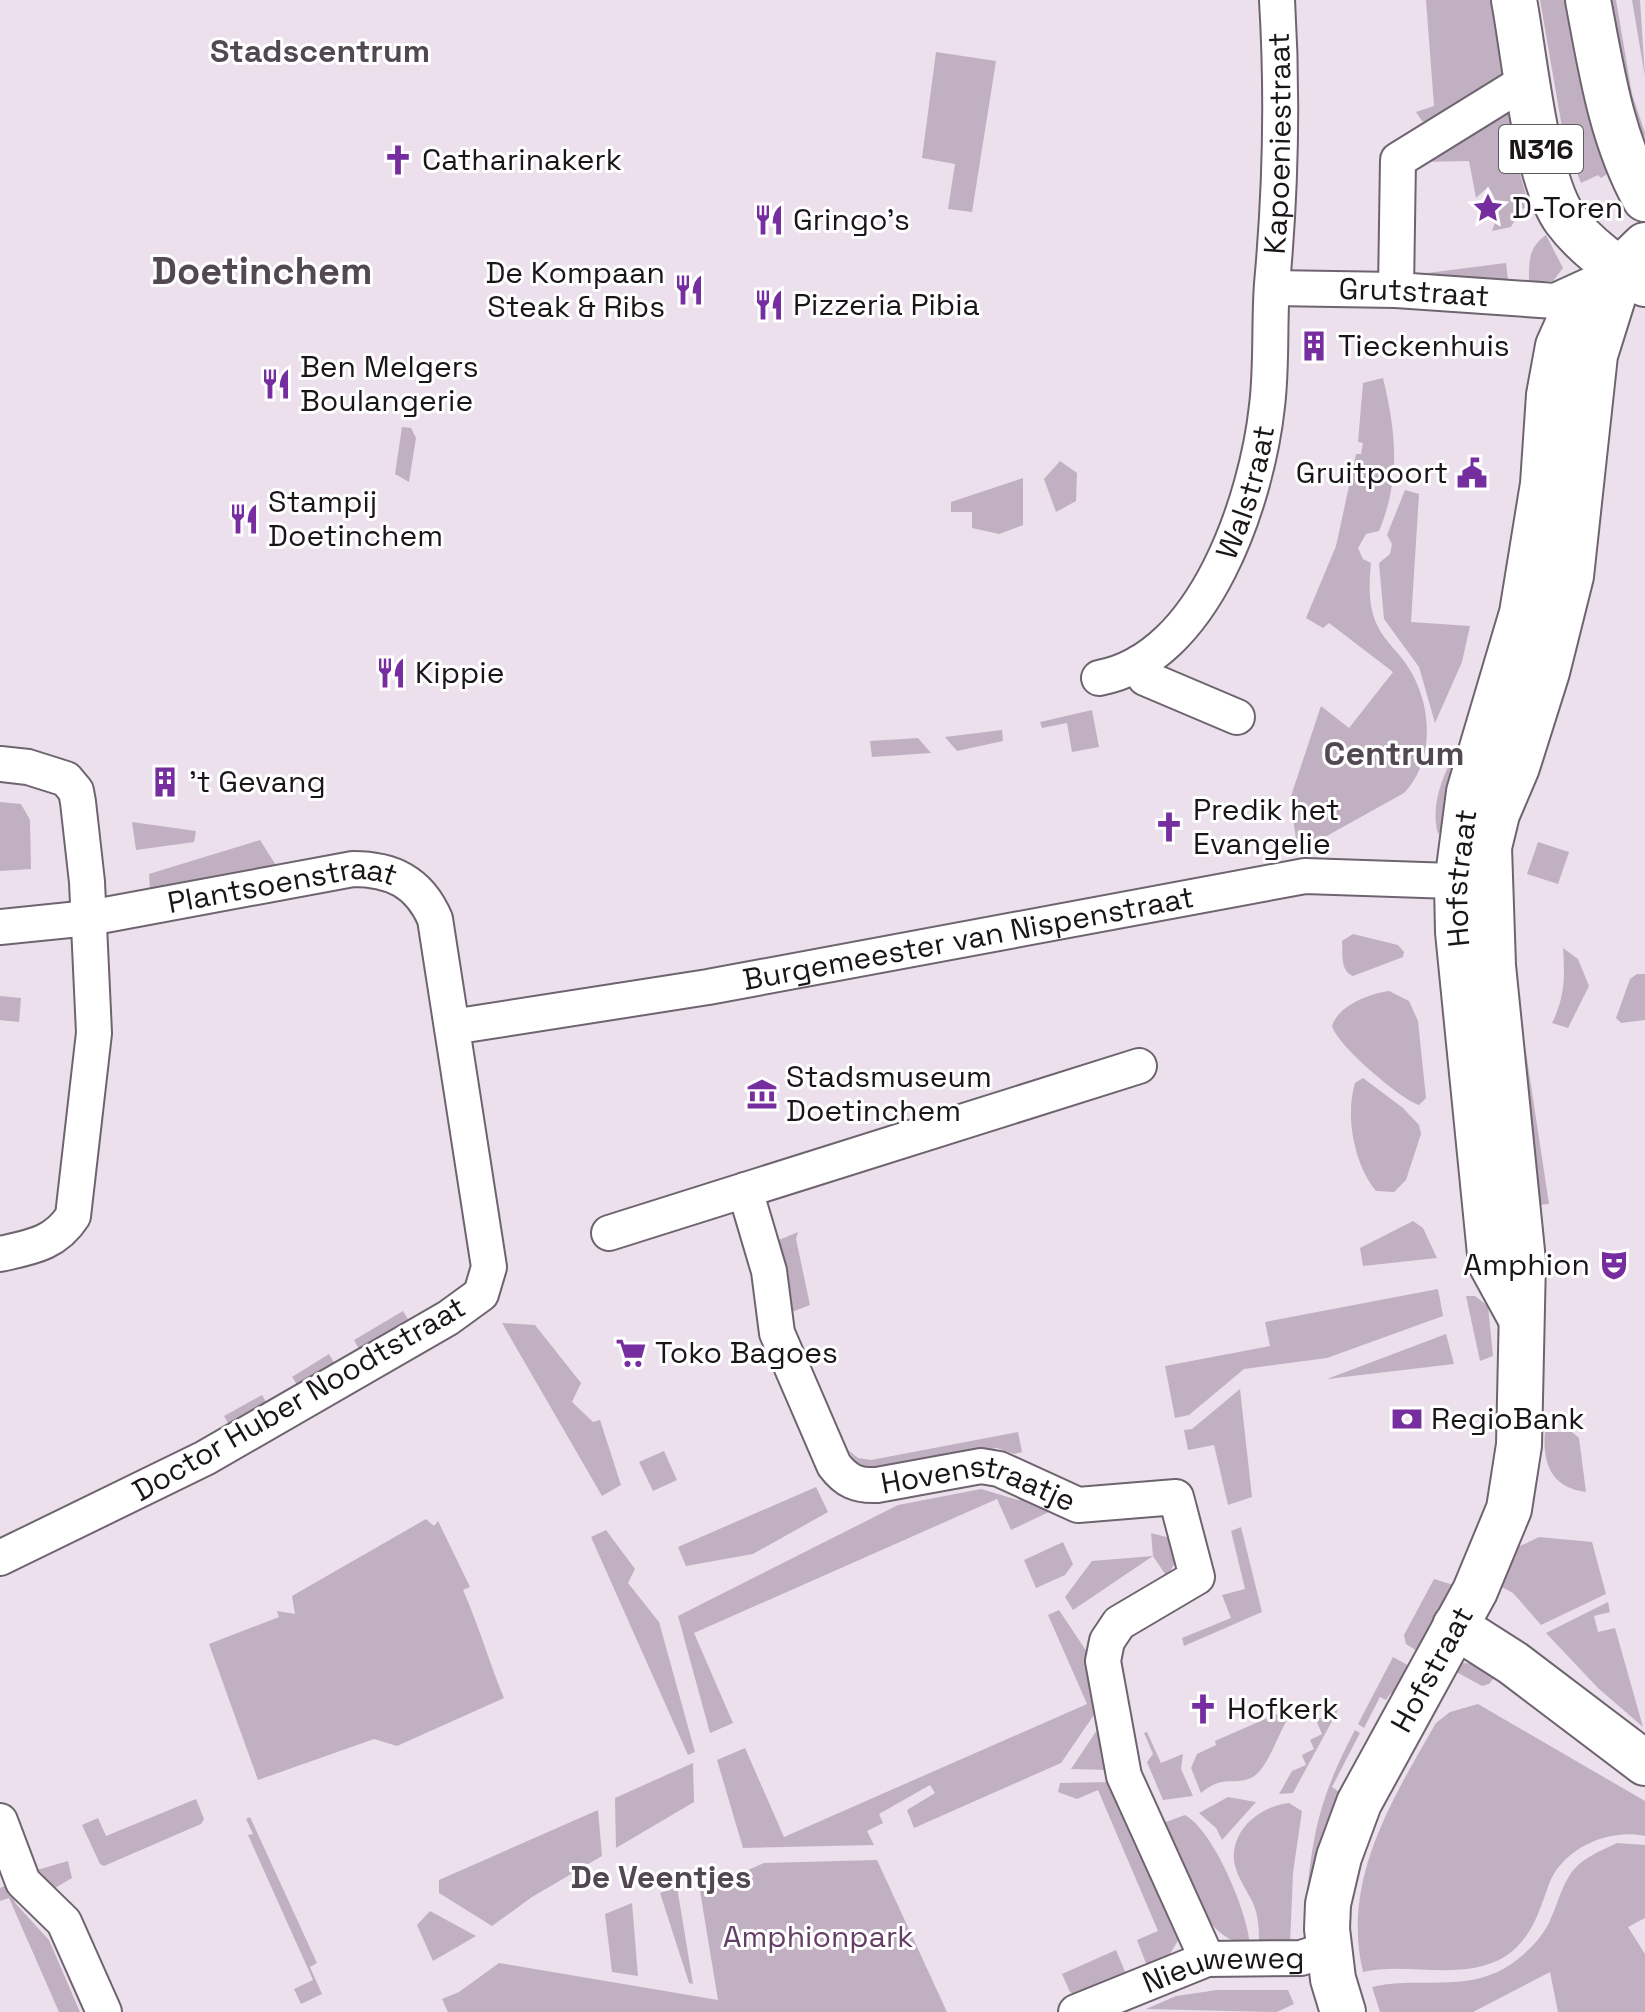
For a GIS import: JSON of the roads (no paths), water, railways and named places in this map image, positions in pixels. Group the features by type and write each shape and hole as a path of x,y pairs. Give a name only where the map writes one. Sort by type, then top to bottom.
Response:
{"street":[{"name":"Kapoeniestraat","path":"1272,288 1283,111 1277,0"},
{"name":"N316","path":"1514,0 1542,159 1558,207 1566,221 1637,267"},
{"name":"N316","path":"1588,0 1608,103 1628,167 1645,199"},
{"path":"1396,290 1398,160 1529,79"},
{"name":"Hofstraat","path":"1343,2012 1329,1949 1328,1917 1333,1880 1359,1803 1475,1591 1509,1509 1519,1445 1523,1261 1472,883 1472,778 1522,613 1543,484 1549,395 1563,309 1637,267"},
{"name":"Hofstraat","path":"1472,883 1489,847 1497,814 1517,767 1547,672 1571,576 1588,447 1595,355 1637,267"},
{"name":"Grutstraat","path":"1272,288 1396,290 1563,309"},
{"name":"Walstraat","path":"1099,678 1121,674 1156,652 1186,619 1228,552 1252,483 1267,407 1272,288"},
{"path":"1139,663 1145,678 1237,717"},
{"path":"0,764 54,774 66,779 76,791 89,918 94,1033 73,1216 63,1233 48,1242 0,1254"},
{"name":"Plantsoenstraat","path":"0,927 89,918 353,869 389,873 414,886 427,900 435,919 452,1027"},
{"name":"Burgemeester van Nispenstraat","path":"452,1027 708,987 1305,876 1472,883"},
{"name":"Doctor Huber Noodtstraat","path":"0,1558 205,1458 448,1318 481,1294 489,1267 486,1228 452,1027"},
{"path":"609,1233 1139,1066"},
{"name":"Hovenstraatje","path":"745,1190 769,1271 777,1333 834,1465 844,1477 861,1486 877,1485 981,1466 999,1469 1078,1505 1176,1497 1197,1577 1119,1623 1107,1641 1103,1661 1124,1776 1207,1959"},
{"path":"1455,1626 1513,1663 1645,1763"},
{"path":"4,1832 23,1882 64,1922 104,2012"},
{"name":"Nieuweweg","path":"1076,2012 1207,1959 1301,1958 1329,1949"}],"place":[{"name":"Catharinakerk","path":"398,160"},
{"name":"D-Toren","path":"1488,208"},
{"name":"Gringo's","path":"769,220"},
{"name":"De Kompaan Steak & Ribs","path":"689,290"},
{"name":"Pizzeria Pibia","path":"769,305"},
{"name":"Tieckenhuis","path":"1314,346"},
{"name":"Ben Melgers Boulangerie","path":"276,384"},
{"name":"Gruitpoort","path":"1472,473"},
{"name":"Stampij Doetinchem","path":"244,519"},
{"name":"Kippie","path":"391,673"},
{"name":"'t Gevang","path":"165,782"},
{"name":"Predik het Evangelie","path":"1169,827"},
{"name":"Stadsmuseum Doetinchem","path":"762,1094"},
{"name":"Amphion","path":"1614,1265"},
{"name":"Toko Bagoes","path":"631,1353"},
{"name":"RegioBank","path":"1407,1419"},
{"name":"Hofkerk","path":"1203,1709"}],"district":[{"name":"Stadscentrum","path":"320,51"},
{"name":"Doetinchem","path":"262,271"},
{"name":"Centrum","path":"1394,753"},
{"name":"De Veentjes","path":"661,1877"}],"park label":[{"name":"Amphionpark","path":"818,1937"}]}
